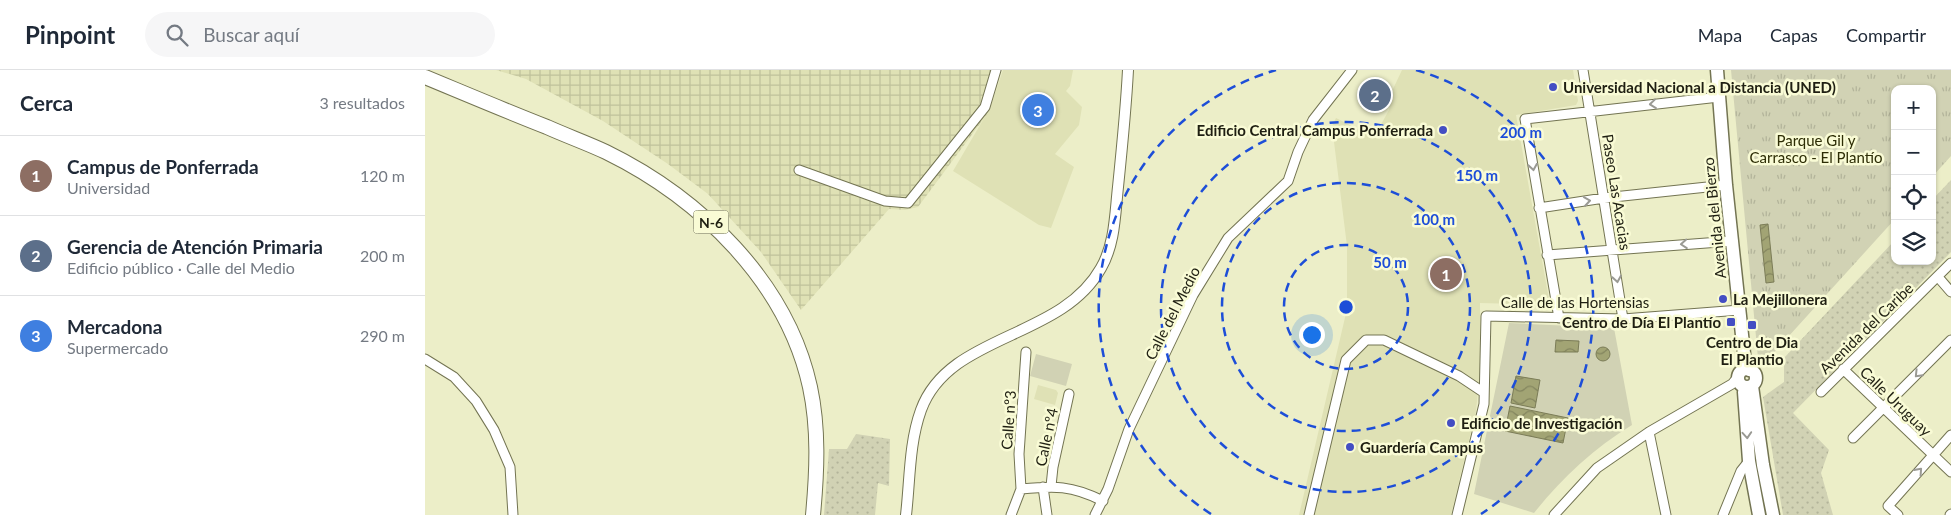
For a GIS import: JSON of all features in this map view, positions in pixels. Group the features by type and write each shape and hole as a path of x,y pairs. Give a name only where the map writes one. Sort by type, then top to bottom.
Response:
{"highway":[{"name":"N-6","path":"425,77 607,152 664,186 717,227 765,285 796,342 810,387 817,436 817,478 813,515"}],"main road":[{"name":"Avenida del Bierzo","path":"1717,70 1726,185 1740,310 1749,461 1759,515"},
{"name":"Avenida del Bierzo","path":"1743,377 1773,515"}],"street":[{"path":"799,170 885,201 908,203 985,106 996,70"},
{"path":"906,515 915,431 922,409 936,385 946,373 965,359 1051,317 1075,301 1102,267 1109,250 1115,217 1128,70"},
{"name":"Calle del Medio","path":"1095,515 1103,500 1129,429 1193,294 1229,238 1288,181 1298,152 1313,120 1352,70"},
{"name":"Paseo Las Acacias","path":"1583,70 1623,319"},
{"path":"1559,318 1525,119 1590,110 1719,97"},
{"path":"1539,208 1604,198 1726,185"},
{"path":"1547,255 1733,241"},
{"name":"Avenida del Caribe","path":"1821,392 1951,263"},
{"path":"1938,277 1951,292"},
{"name":"Calle de las Hortensias","path":"1483,392 1486,316 1623,319 1740,310"},
{"path":"1309,515 1346,360 1366,340 1384,340 1459,376 1483,392 1484,404 1457,515"},
{"path":"1853,438 1951,340"},
{"name":"Calle nº3","path":"1021,489 1019,454 1026,352"},
{"path":"425,359 454,377 475,401 494,430 510,467 513,515"},
{"name":"Calle Uruguay","path":"1843,369 1951,472"},
{"path":"1554,515 1597,468 1649,432 1743,377"},
{"name":"Calle nº4","path":"1047,515 1047,487 1069,394"},
{"path":"1649,432 1665,515"},
{"path":"1898,515 1888,506 1951,435"},
{"path":"1723,515 1741,471 1749,461"},
{"path":"1011,515 1021,489 1047,487 1080,490 1103,500"}],"shaded area":[{"path":"496,70 1001,70 988,113 918,207 905,210 889,209 801,310 761,252 708,194 668,164 603,121 526,79"},
{"path":"1003,70 1073,70 1070,86 1066,91 1082,107 1079,125 1055,154 1074,167 1051,228 1039,225 953,171 990,108"},
{"path":"1402,70 1573,70 1578,101 1576,105 1516,115 1550,305 1480,303 1480,372 1476,411 1451,515 1299,515 1347,309 1347,246 1332,126 1336,118 1374,137 1389,110 1393,89"},
{"path":"1038,385 1056,390 1058,393 1055,405 1034,399"}],"green space":[{"name":"Parque Gil y Carrasco - El Plantío","path":"1731,70 1951,70 1951,156 1936,173 1936,85 1891,85 1891,223 1759,369"},
{"path":"1951,180 1951,252 1793,413 1829,450 1821,473 1833,515 1783,515 1763,397 1784,382 1784,358 1891,244 1891,265 1936,265 1936,196"},
{"path":"1509,323 1614,328 1632,425 1591,454 1555,488 1534,513 1474,494"},
{"path":"1036,354 1072,364 1066,386 1030,376"},
{"path":"856,434 890,439 889,486 878,483 875,515 824,515 829,449 847,449"}],"water":[{"path":"1768,224 1774,282 1766,283 1760,225"},
{"path":"1556,340 1579,341 1578,352 1555,352"},
{"path":"1603,347 1608,349 1610,354 1608,359 1603,361 1598,359 1596,354 1598,349"},
{"path":"1516,376 1540,380 1535,408 1511,403"},
{"path":"1510,406 1568,418 1563,443 1505,431"}],"place":[{"name":"Universidad Nacional a Distancia (UNED)","path":"1553,87"},
{"name":"Gerencia de Atención Primaria","path":"1375,95"},
{"name":"Mercadona","path":"1038,110"},
{"name":"Edificio Central Campus Ponferrada","path":"1443,130"},
{"name":"Campus de Ponferrada","path":"1446,274"},
{"name":"La Mejillonera","path":"1723,299"},
{"name":"Centro de Día El Plantío","path":"1731,322"},
{"name":"Centro de Dia El Plantio","path":"1752,325"},
{"name":"Edificio de Investigación","path":"1451,423"},
{"name":"Guardería Campus","path":"1350,447"}]}
